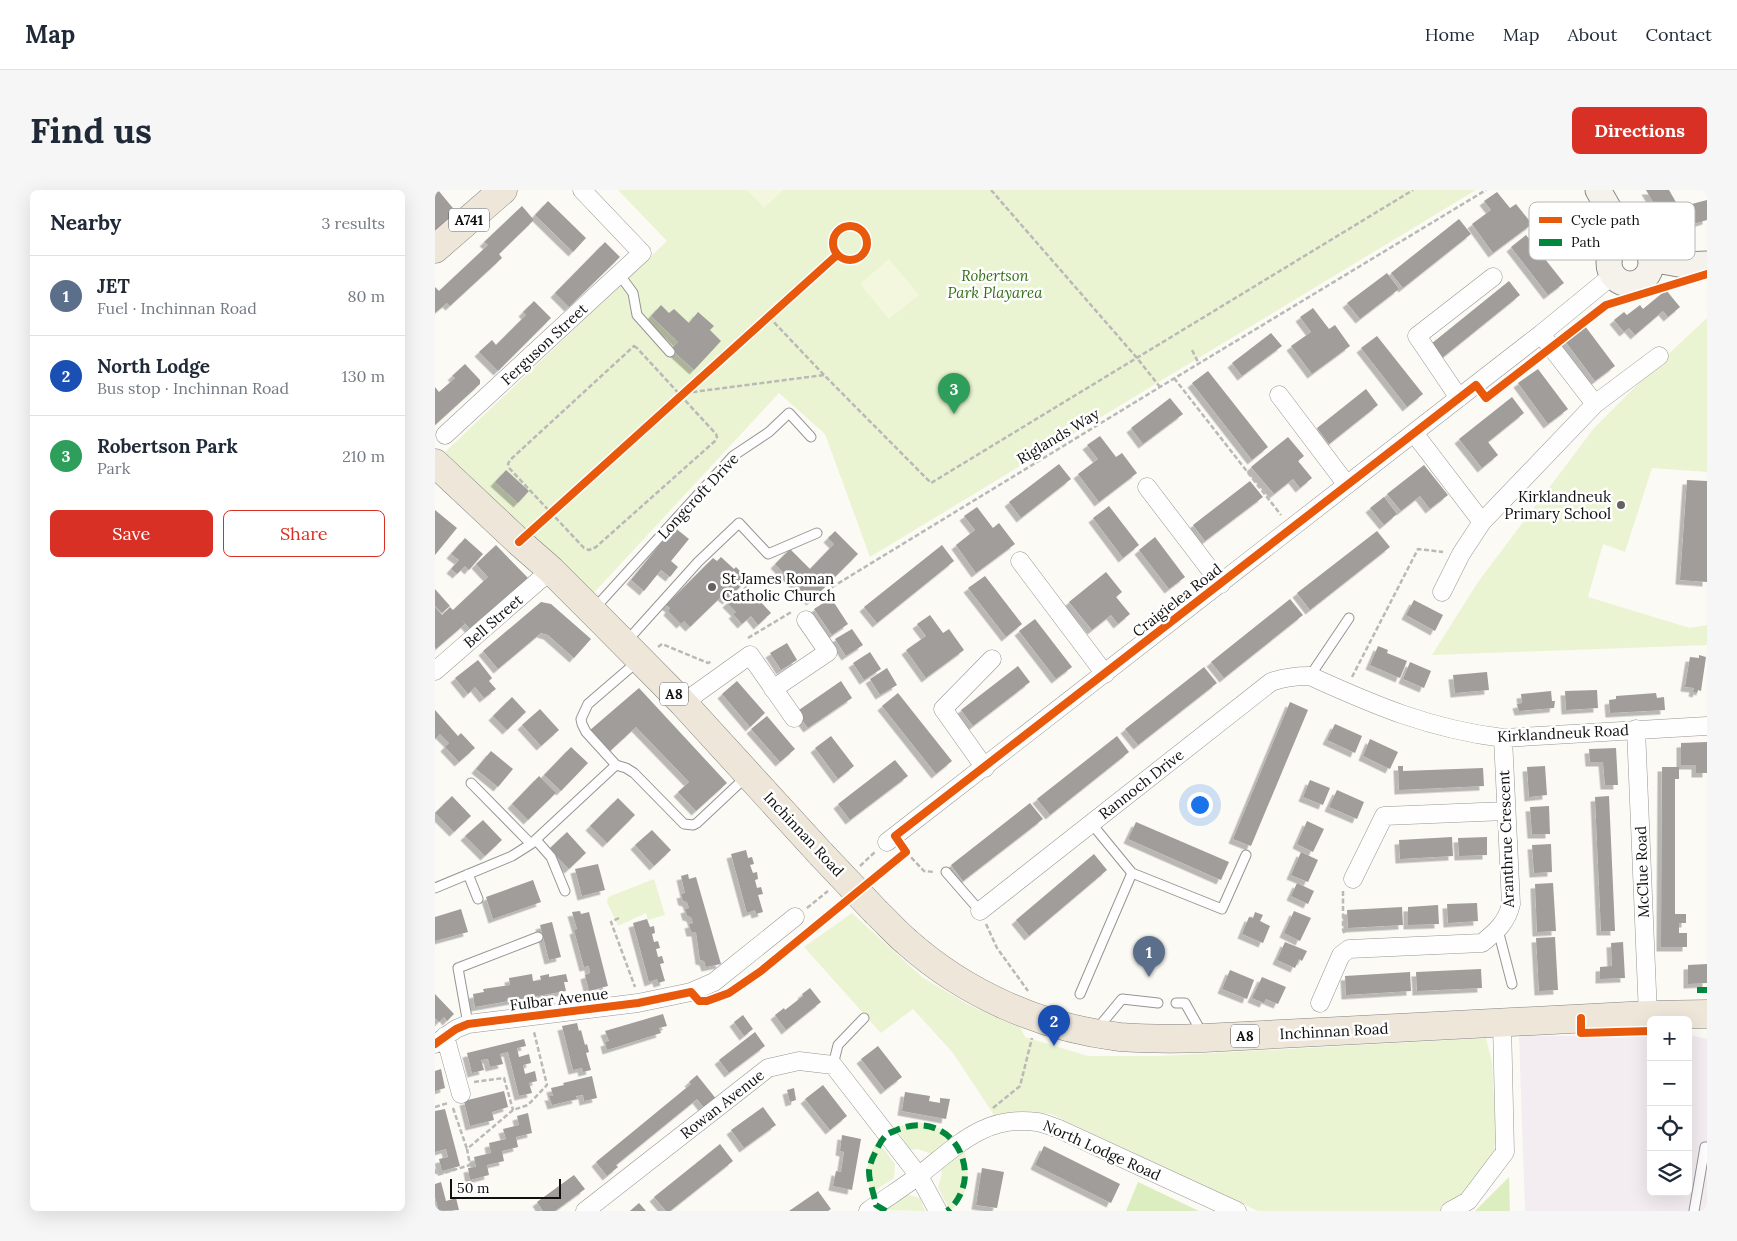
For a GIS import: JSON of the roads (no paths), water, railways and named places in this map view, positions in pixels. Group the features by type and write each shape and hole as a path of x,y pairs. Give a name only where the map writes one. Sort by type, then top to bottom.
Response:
{"main road":[{"name":"A741","path":"435,249 503,190"},
{"name":"Inchinnan Road","path":"435,463 551,570 592,611 683,704 821,854 907,942 954,978 989,998 1033,1005 1095,1032 1142,1038 1204,1038 1648,1015 1707,1014"}],"street":[{"name":"Ferguson Street","path":"445,435 642,252 582,190"},
{"path":"1598,190 1605,202"},
{"path":"1609,260 1613,275 1624,283 1638,282 1645,279 1649,273 1651,260"},
{"path":"1656,260 1684,265 1707,264"},
{"name":"Craigielea Road","path":"891,839 1415,433 1613,275"},
{"path":"1459,398 1417,336 1493,277"},
{"path":"1541,334 1595,404"},
{"path":"1442,592 1461,554 1482,522 1595,404 1659,356"},
{"path":"1279,395 1347,485"},
{"path":"1415,433 1482,522"},
{"name":"Craigielea Road","path":"1147,487 1221,584"},
{"path":"1020,562 1105,674"},
{"name":"Bell Street","path":"435,672 551,570"},
{"path":"773,688 828,652 806,620"},
{"path":"683,704 750,655 794,718"},
{"path":"985,768 943,709 993,659"},
{"name":"Rannoch Drive","path":"981,911 1271,682 1296,676 1310,676"},
{"name":"Kirklandneuk Road","path":"1310,676 1395,713 1433,725 1503,738 1707,726"},
{"name":"McClue Road","path":"1636,730 1648,1015"},
{"name":"Aranthrue Crescent","path":"1320,1003 1341,955 1349,949 1482,943 1498,930 1509,914 1511,904 1505,811 1503,738"},
{"path":"1353,879 1384,816 1505,811"},
{"name":"Fulbar Avenue","path":"440,1040 456,1028 468,1024 638,1003 691,992 714,982 795,918"},
{"path":"1450,1211 1468,1201 1505,1152 1502,1023"},
{"path":"440,1040 457,1094"},
{"name":"Rowan Avenue","path":"585,1211 768,1068 799,1061 833,1065"},
{"path":"833,1065 919,1176 937,1211"},
{"name":"North Lodge Road","path":"868,1211 919,1176 972,1134 990,1126 1017,1121 1039,1122 1059,1129 1237,1211"}],"lane":[{"path":"619,274 633,293 637,315 670,352"},
{"name":"Longcroft Drive","path":"592,611 733,456 769,432 789,413 811,437"},
{"path":"748,775 697,823 689,826 684,824 634,773 616,765 586,732 581,719 589,704 632,652 698,562 739,523 767,554 817,533"},
{"path":"1310,676 1349,618"},
{"path":"435,888 512,856 534,842 616,765"},
{"path":"471,783 551,858 565,891"},
{"path":"1091,823 1132,873 1222,909 1246,854"},
{"path":"946,872 981,911"},
{"path":"1080,994 1132,873"},
{"path":"469,874 478,899"},
{"path":"1498,930 1512,984"},
{"path":"468,1024 458,968 538,937"},
{"path":"1095,1032 1122,999 1158,1003"},
{"path":"1176,1003 1185,1003 1204,1038"},
{"path":"833,1065 838,1045 864,1018"},
{"path":"1694,1211 1705,1147 1707,1147"}],"place":[{"name":"Robertson Park","path":"954,414"},
{"name":"Kirklandneuk Primary School","path":"1621,505"},
{"name":"St James Roman Catholic Church","path":"712,587"},
{"name":"JET","path":"1149,977"},
{"name":"North Lodge","path":"1054,1046"}],"park label":[{"name":"Robertson Park Playarea","path":"995,284"}]}
